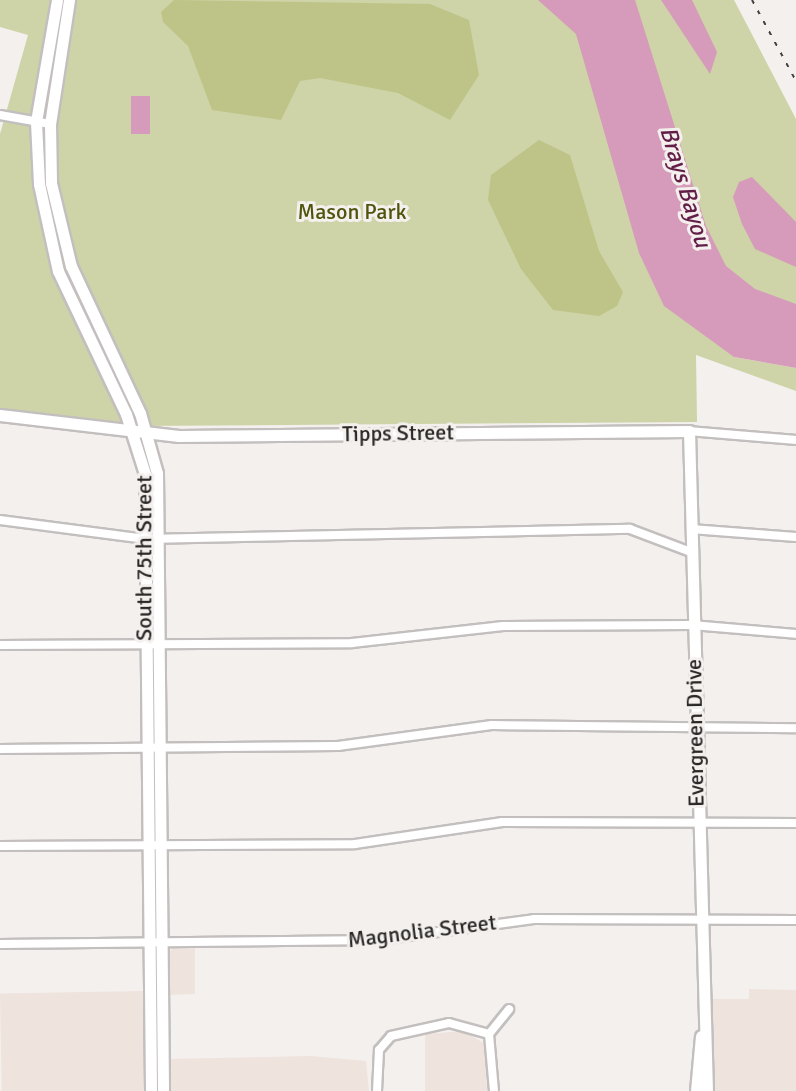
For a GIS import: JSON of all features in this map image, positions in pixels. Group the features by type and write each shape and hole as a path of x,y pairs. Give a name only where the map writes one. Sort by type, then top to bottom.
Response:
{"main road":[{"name":"South 75th Street","path":"57,0 36,122 39,184 58,271 132,431 145,474 152,539"},
{"name":"South 75th Street","path":"69,0 50,124 51,183 71,266 146,433 157,473 150,644 154,845 151,1091"},
{"path":"58,271 71,266"},
{"name":"Tipps Street","path":"0,415 146,433 689,431"},
{"name":"Evergreen Drive","path":"689,431 701,1089"},
{"name":"South 75th Street","path":"154,942 163,1091"}],"street":[{"path":"0,115 50,124"},
{"name":"Tipps Street","path":"689,431 796,440"},
{"path":"0,520 152,539 630,529 691,552"},
{"path":"691,529 796,537"},
{"path":"0,645 352,643 503,626 692,625 796,634"},
{"path":"0,749 338,746 492,725 694,722 796,728"},
{"path":"0,846 355,844 502,822 696,820 796,823"},
{"name":"Magnolia Street","path":"0,944 379,940 520,920 698,917 796,920"},
{"path":"494,1091 489,1034 509,1009"},
{"path":"377,1091 379,1050 391,1036 449,1023 489,1034"}],"shaded area":[{"path":"174,947 195,947 195,994 167,995 166,955"},
{"path":"749,989 796,990 796,1091 711,1091 706,999 749,999"},
{"path":"145,991 147,1091 2,1091 0,994"},
{"path":"464,1031 485,1044 487,1091 425,1091 425,1034"},
{"path":"311,1056 366,1061 369,1091 167,1091 166,1059"}],"green space":[{"name":"Mason Park","path":"0,0 734,0 796,119 796,304 782,303 734,357 796,368 796,391 696,355 697,422 134,426 0,410 0,134 28,35 0,27"},
{"path":"174,0 430,4 469,20 479,75 450,120 398,93 320,78 300,81 281,120 212,110 188,46 163,22 161,12"},
{"path":"539,140 570,155 599,251 623,292 617,306 599,316 553,310 521,269 488,200 491,175"}],"water":[{"name":"Brays Bayou","path":"538,0 635,0 706,226 726,266 755,289 796,304 796,368 734,357 664,306 639,253 576,34"},
{"path":"661,0 692,0 717,52 710,74"},
{"path":"131,96 150,96 150,134 131,134"},
{"path":"752,177 796,222 796,267 755,249 742,224 733,197 739,182"}],"railway":[{"path":"752,0 796,81"}]}
